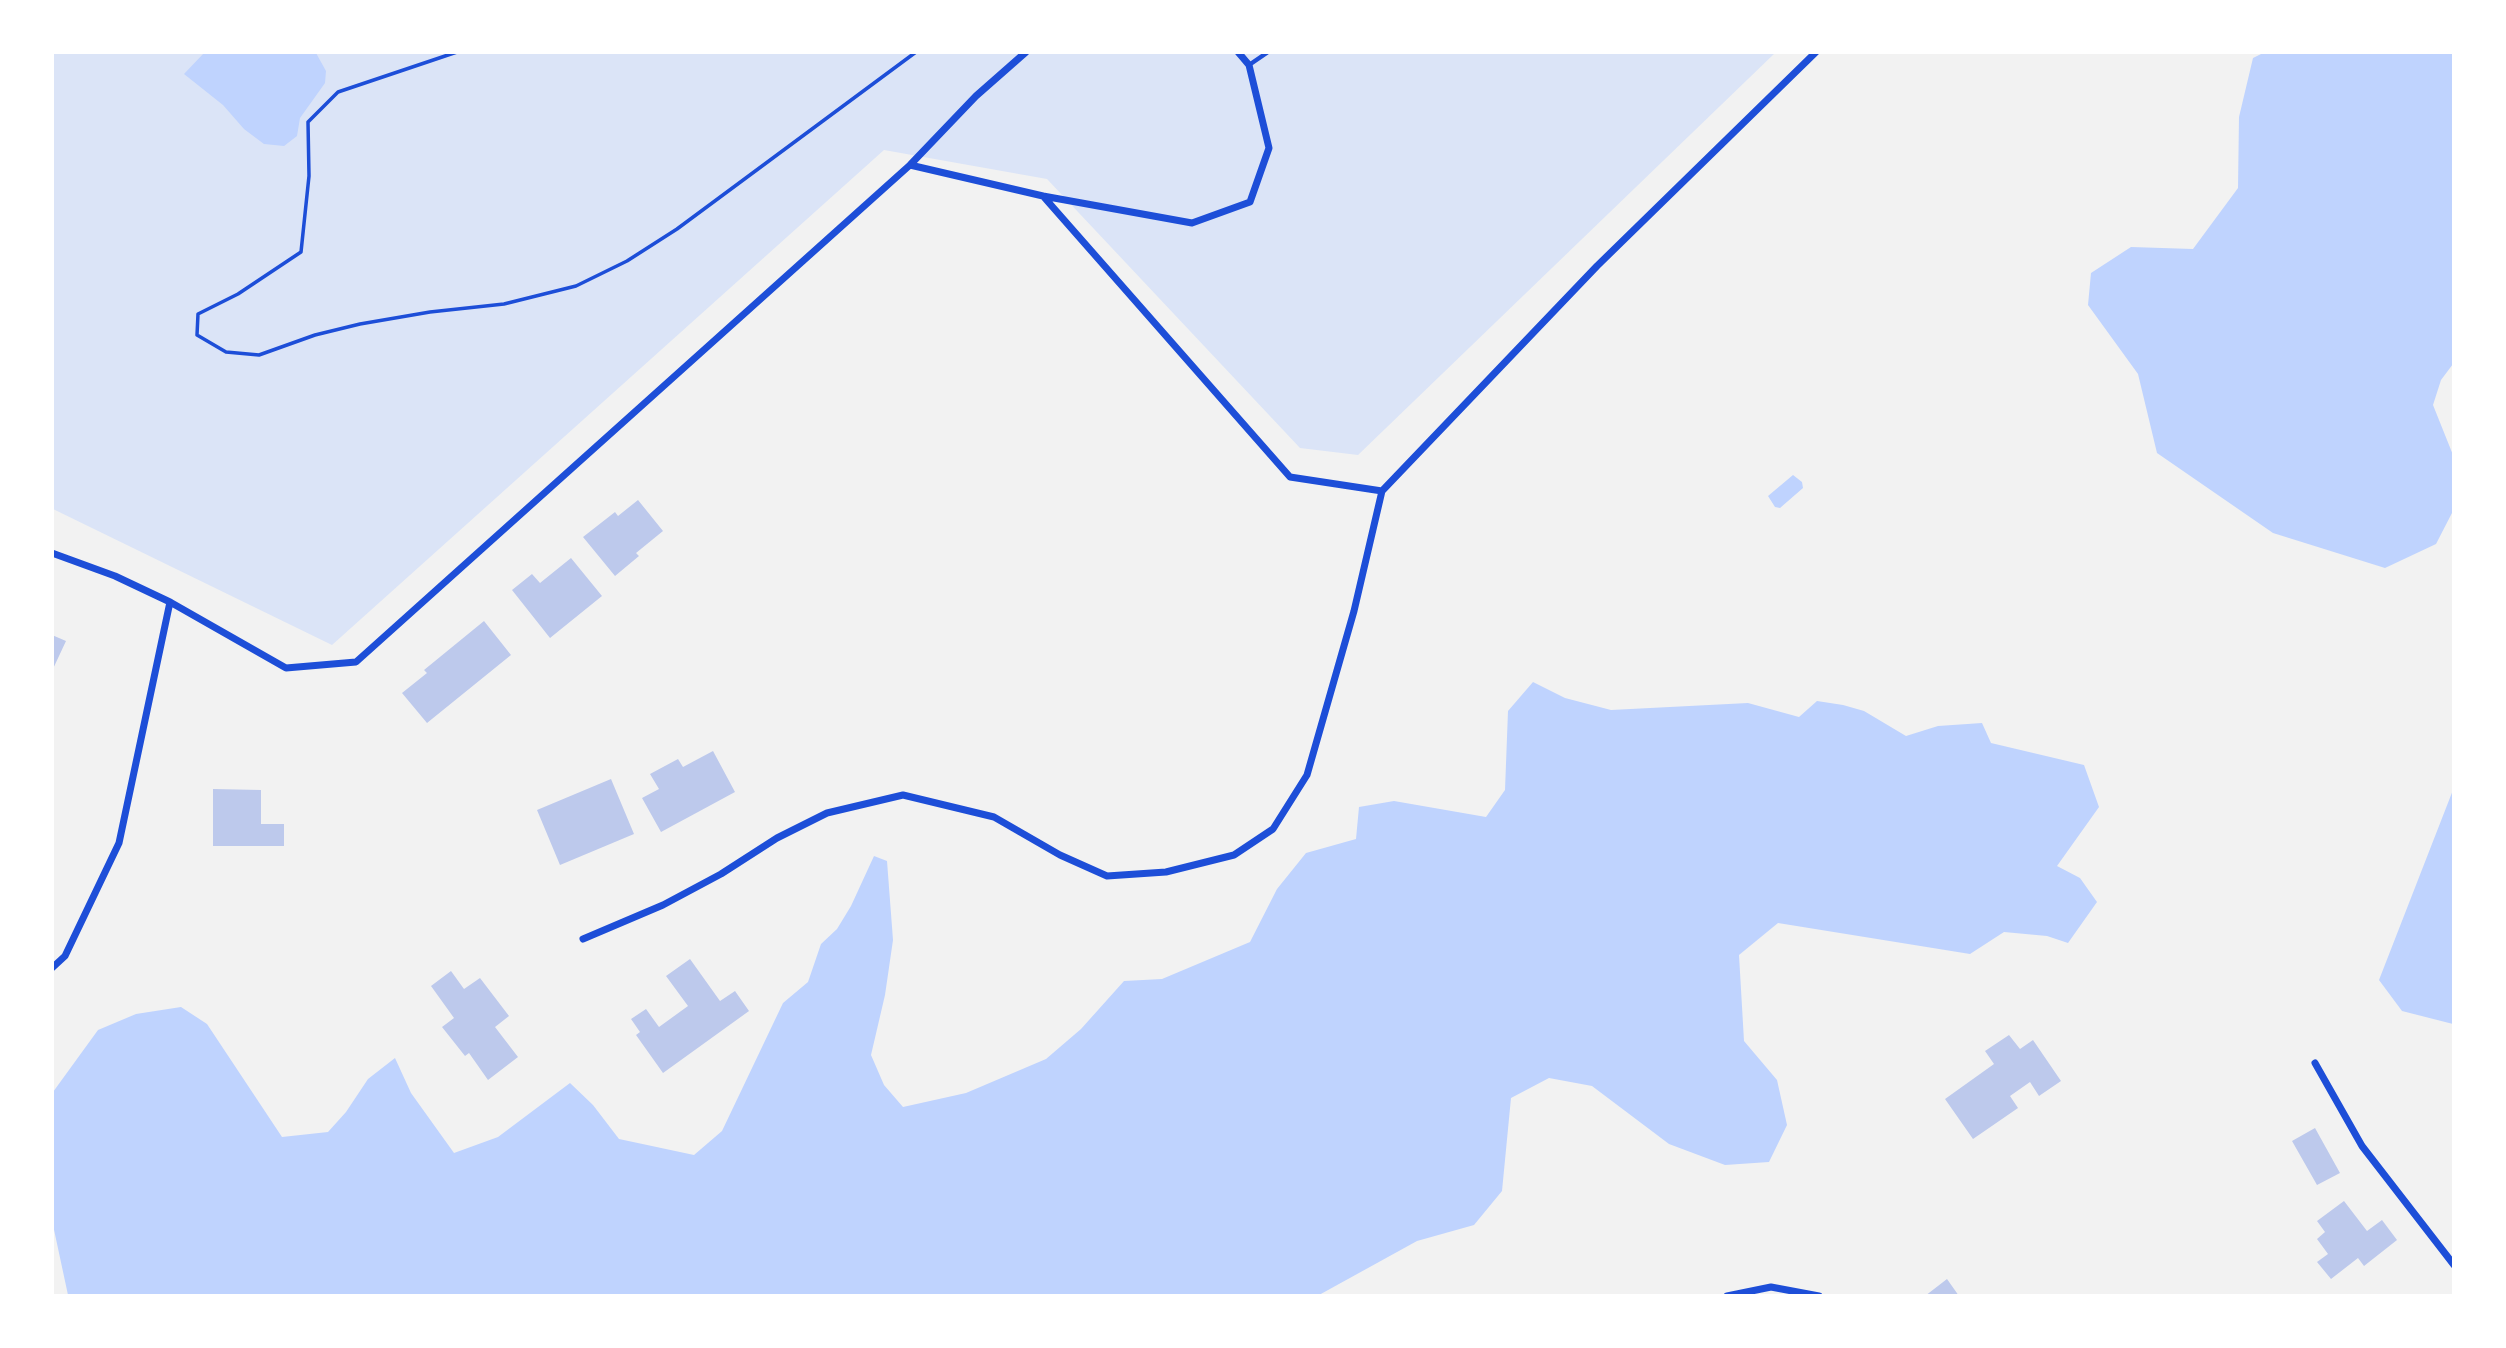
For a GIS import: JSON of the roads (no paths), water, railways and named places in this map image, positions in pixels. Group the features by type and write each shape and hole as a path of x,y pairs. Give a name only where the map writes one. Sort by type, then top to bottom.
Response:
{"street":[{"path":"52,553 115,576 170,602 286,668 356,662 910,166 976,96 1026,52"},
{"path":"910,166 1042,196 1192,223 1250,202 1269,148 1249,65 1238,52"},
{"path":"583,939 663,905 721,874 777,838 827,813 904,795 994,817 1060,855 1107,876 1166,872 1234,855 1273,829 1307,775 1354,611 1382,491 1597,266 1815,52"},
{"path":"1042,196 1290,477 1382,491"},
{"path":"52,968 65,956 120,843 170,602"},
{"path":"2315,1063 2362,1146 2454,1265"},
{"path":"1727,1296 1770,1287 1819,1296"}],"lane":[{"path":"1249,65 1268,52"}],"water":[{"path":"204,53 316,53 326,71 325,83 300,118 297,136 284,146 264,144 244,129 223,105 184,74"},
{"path":"2263,53 2453,53 2453,364 2441,380 2433,405 2453,455 2453,511 2436,544 2385,568 2273,533 2157,453 2138,374 2088,305 2091,273 2131,247 2193,249 2238,188 2239,117 2253,58"},
{"path":"1793,475 1802,482 1803,488 1780,508 1775,507 1768,496"},
{"path":"1533,682 1565,698 1611,710 1748,703 1799,717 1817,701 1864,711 1906,736 1938,726 1982,723 1991,743 2084,765 2099,807 2057,866 2080,878 2097,902 2068,943 2047,936 2004,932 1970,954 1778,923 1739,955 1744,1041 1777,1080 1787,1125 1769,1162 1725,1165 1669,1144 1592,1086 1549,1078 1511,1098 1502,1191 1474,1225 1417,1241 1319,1295 68,1295 53,1225 53,1092 98,1030 136,1014 181,1007 207,1024 282,1137 328,1132 346,1112 368,1079 395,1058 411,1093 454,1153 498,1137 570,1083 593,1105 619,1139 694,1155 722,1131 783,1003 808,982 821,944 837,929 851,906 874,856 887,861 893,940 885,995 871,1055 884,1085 903,1107 966,1093 1046,1059 1081,1029 1124,981 1162,979 1250,942 1277,889 1306,853 1356,839 1359,807 1394,801 1486,817 1505,790 1508,711"},
{"path":"2453,790 2453,1024 2402,1011 2379,980"}]}
